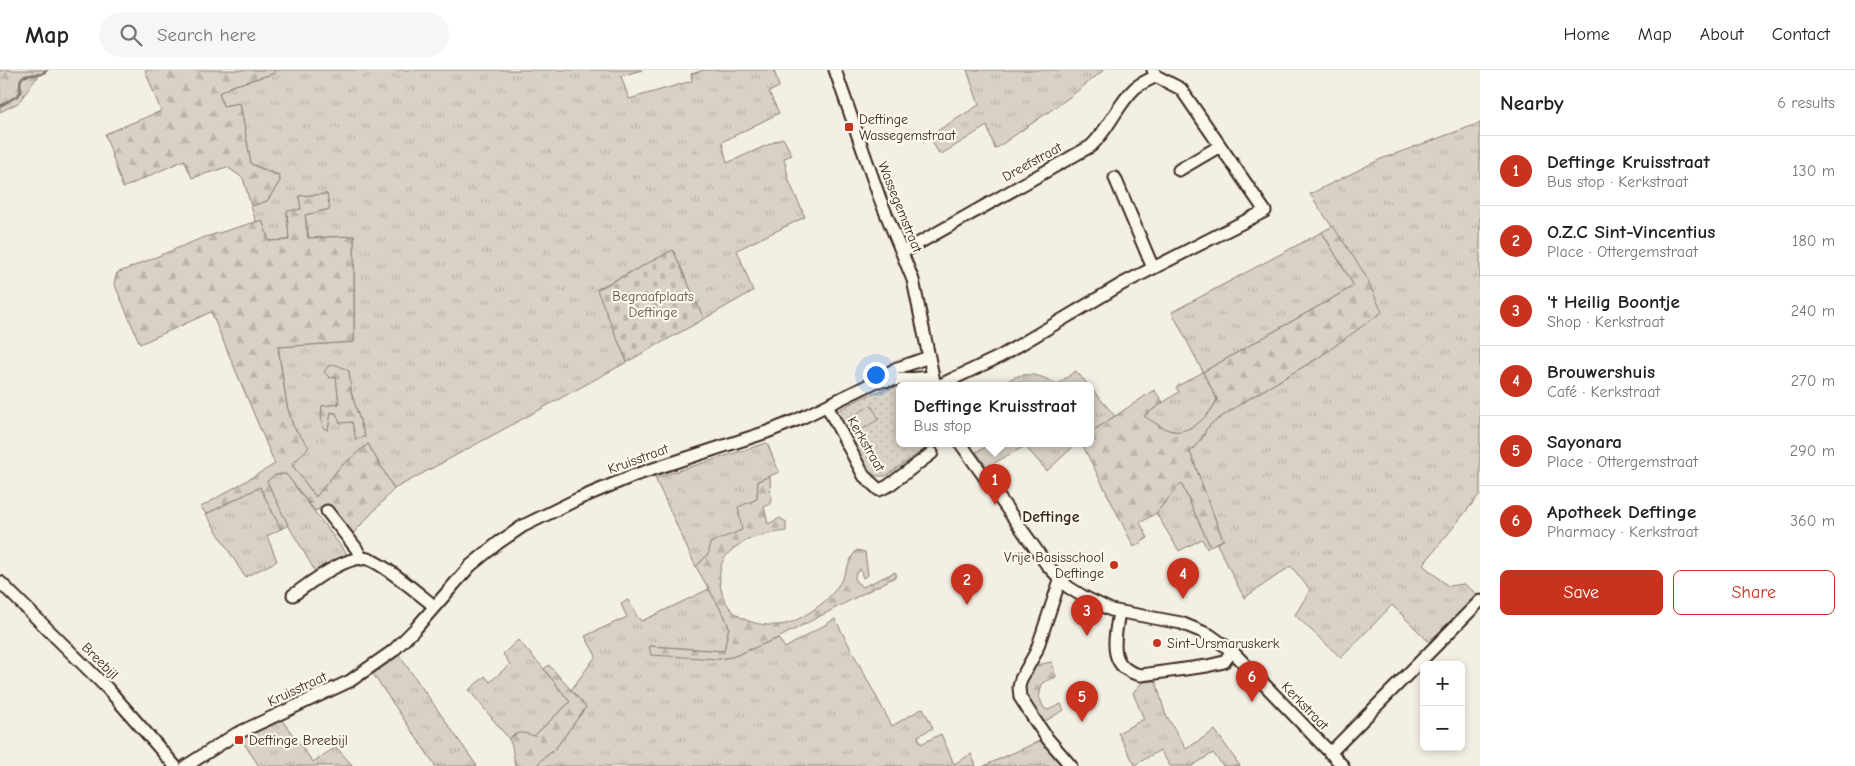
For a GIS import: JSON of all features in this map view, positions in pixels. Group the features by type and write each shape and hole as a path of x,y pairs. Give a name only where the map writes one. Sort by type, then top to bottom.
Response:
{"street":[{"name":"Wassegemstraat","path":"835,70 880,199 913,280 929,358"},
{"name":"Dreefstraat","path":"902,252 1091,146 1130,93 1154,73 1180,89 1265,211 1122,284 1001,356 937,382"},
{"path":"1179,170 1220,146"},
{"path":"1115,178 1152,268"},
{"path":"929,358 935,382"},
{"name":"Kruisstraat","path":"186,766 236,734 350,681 393,651 416,628 470,566 498,543 524,526 578,499 635,475 767,432 827,406 877,381 895,369 929,358"},
{"name":"Kruisstraat","path":"877,381 906,382"},
{"name":"Kerkstraat","path":"827,406 864,476 879,490 888,486 932,453"},
{"name":"Kerkstraat","path":"963,447 1047,565 1060,580 1084,597 1103,607 1119,612 1171,620 1191,626 1210,635 1232,651 1334,761"},
{"path":"327,511 356,548 362,559"},
{"path":"293,595 338,566 348,562 367,559 434,606"},
{"path":"1060,580 1040,644 1021,679 1019,691 1024,704 1047,738 1071,766"},
{"name":"Breebijl","path":"0,582 108,689 174,766"},
{"path":"1334,761 1480,601"},
{"path":"1119,612 1115,652 1120,664 1127,671 1142,675 1207,666 1224,662 1232,651"}],"green space":[{"path":"0,70 45,70 18,103 0,112"},
{"path":"145,70 274,70 275,73 232,86 219,93 223,106 240,103 251,164 279,175 280,181 267,201 251,206 243,178 227,167 192,178 184,160 123,188 105,134 161,111"},
{"path":"274,70 642,70 621,76 629,99 692,81 691,74 705,70 774,70 779,87 769,92 779,113 722,142 727,163 783,138 792,155 784,158 789,181 805,217 737,250 753,291 704,319 673,251 597,289 627,362 394,489 368,444 339,468 316,497 292,465 308,447 293,426 287,406 278,347 354,342 354,236 309,238 305,215 329,209 327,194 299,196 301,209 287,212 289,240 269,241 262,220 256,222 251,206 267,201 280,181 279,175 251,164 240,103 223,106 219,93 232,86 275,73","holes":["349,371 351,392 365,437 346,418 331,412 328,430 322,406 339,404 336,377"]},
{"path":"967,70 1104,70 1067,99 995,149 987,126 940,155 929,136 979,105"},
{"path":"1480,123 1480,494 1423,565 1448,586 1464,584 1478,595 1429,642 1392,605 1341,658 1295,615 1310,590 1291,566 1244,598 1217,544 1223,540 1190,452 1211,424 1245,401 1318,358 1363,273 1310,194 1381,159"},
{"path":"327,194 330,209 305,215 308,238 354,236 354,342 278,347 287,406 293,426 309,447 292,465 316,497 339,468 368,444 394,489 349,538 321,508 315,511 286,474 275,475 267,481 288,525 281,529 260,487 206,514 201,507 275,464 211,312 140,344 114,283 117,273 202,238 262,220 269,241 289,240 287,211 301,209 299,196"},
{"path":"1333,226 1364,273 1382,312 1318,358 1245,401 1206,429 1203,437 1190,452 1223,540 1210,546 1181,483 1156,513 1140,523 1148,538 1134,547 1084,447 1094,447 1094,430 1154,390 1163,402 1144,416 1161,427 1172,431 1186,430 1193,426 1205,417 1217,399 1203,372 1354,286 1322,232"},
{"path":"1322,232 1354,286 1203,372 1172,312"},
{"name":"Begraafplaats Deftinge","path":"673,250 704,319 627,362 597,290"},
{"path":"337,365 349,371 351,392 365,437 356,439 352,422 340,423 336,413 331,412 328,430 323,428 322,406 339,404 336,377 330,378 324,372 328,366"},
{"path":"1076,371 1086,382 1060,382"},
{"path":"1203,372 1217,399 1205,417 1193,427 1186,430 1172,431 1161,427 1143,416 1179,392 1176,387"},
{"path":"1023,375 1043,378 1052,382 1006,382"},
{"path":"896,387 896,447 927,447 886,476 876,476 865,471 836,414 837,411 871,394"},
{"path":"1094,392 1115,416 1094,430"},
{"path":"871,405 879,419 853,435 845,421"},
{"path":"767,443 779,472 758,481 757,499 742,530 723,542 696,567 655,478"},
{"path":"986,447 1023,447 987,467 976,452"},
{"path":"1026,447 1073,447 1047,471"},
{"path":"286,474 349,557 318,576 288,525 266,481 275,475"},
{"path":"770,476 771,504 764,507 768,524 780,518 786,522 786,531 762,535 739,544 725,558 720,568 722,594 732,610 748,621 758,624 783,625 793,621 820,605 833,593 857,550 865,552 868,575 863,578 860,569 855,575 855,581 863,587 895,572 897,576 778,638 732,657 718,659 651,655 649,646 724,651 729,627 696,567 709,553 710,543 742,530 738,507 757,499 758,481"},
{"path":"1181,483 1210,546 1207,549 1202,539 1179,551 1156,513"},
{"path":"260,487 281,529 267,536 277,561 245,577 206,514"},
{"path":"709,589 729,627 724,651 649,646 718,659 732,657 778,638 785,648 835,619 892,726 923,708 933,728 918,736 921,744 941,734 954,764 971,754 976,766 538,766 539,762 555,749 586,707 571,690 596,656 585,636 627,617 621,604 628,600 638,618 642,621"},
{"path":"518,640 570,702 534,736 514,734 509,739 469,690 485,676 490,682 510,664 503,654"},
{"path":"399,655 477,766 434,766 373,674"},
{"path":"1052,662 1056,677 1042,683 1039,697 1044,708 1048,710 1061,704 1064,710 1042,723 1025,695 1024,681 1027,674 1035,667"},
{"path":"549,665 586,707 555,749 539,762 538,766 515,766 509,739 521,733 534,736 570,702 544,669"},
{"path":"1156,681 1165,713 1186,749 1215,730 1240,766 1223,766 1213,753 1192,766 1170,766 1160,750 1135,765 1118,733 1144,719 1133,693 1142,682"},
{"path":"281,719 313,762 336,747 353,766 259,766 241,739"},
{"path":"1044,739 1067,766 984,766"}],"waterway":[{"path":"0,106 21,92 20,81 24,76 42,74 47,70"}],"place":[{"name":"Deftinge Wassegemstraat","path":"849,127"},
{"name":"Deftinge Kruisstraat","path":"995,505"},
{"name":"Vrije Basisschool Deftinge","path":"1114,565"},
{"name":"Brouwershuis","path":"1183,599"},
{"name":"O.Z.C Sint-Vincentius","path":"967,605"},
{"name":"'t Heilig Boontje","path":"1087,636"},
{"name":"Sint-Ursmaruskerk","path":"1157,643"},
{"name":"Apotheek Deftinge","path":"1252,702"},
{"name":"Sayonara","path":"1082,722"},
{"name":"Deftinge Breebijl","path":"239,740"}],"district":[{"name":"Deftinge","path":"1051,517"}]}
